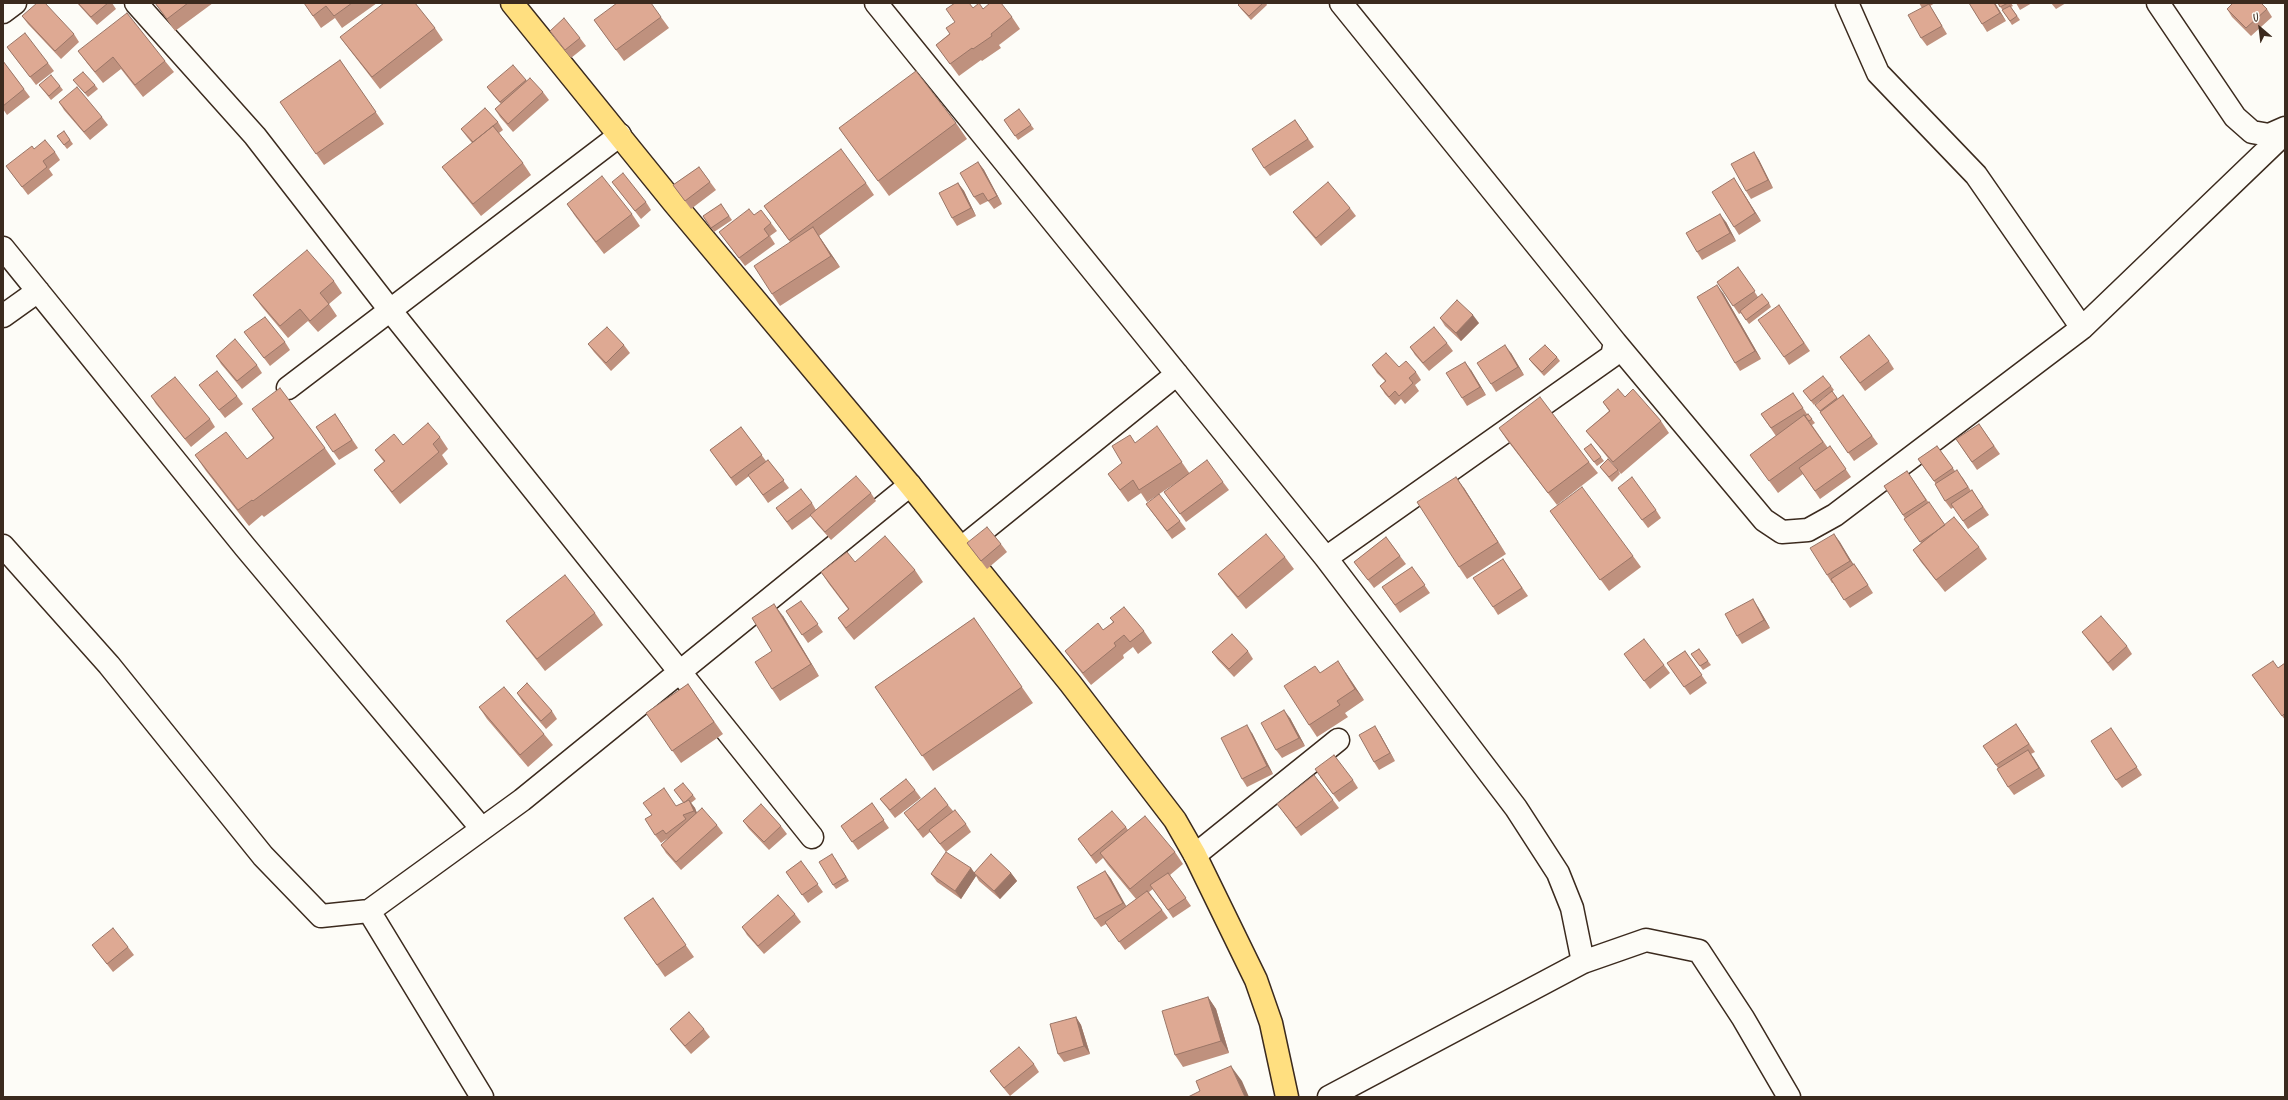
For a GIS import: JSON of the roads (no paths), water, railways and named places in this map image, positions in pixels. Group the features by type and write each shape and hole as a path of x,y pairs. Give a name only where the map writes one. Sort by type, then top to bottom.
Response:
{"highway":[{"path":"512,3 674,203 910,485 1070,683 1175,820 1195,855 1256,980 1271,1023 1287,1097"}],"street":[{"path":"3,12 15,3"},
{"path":"136,3 254,136 390,310 812,837"},
{"path":"876,3 1326,558 1516,808 1558,873 1572,908 1583,962"},
{"path":"1341,3 1615,342 1764,520 1782,532 1808,530 1835,515 2082,328 2285,133"},
{"path":"1847,3 1878,73 1976,175 2082,328"},
{"path":"2158,3 2235,117 2252,132 2269,135 2285,128"},
{"path":"288,388 620,135"},
{"path":"3,248 245,547 482,829"},
{"path":"3,316 38,291"},
{"path":"1326,558 1612,356 1615,342"},
{"path":"961,548 1177,374"},
{"path":"3,546 109,665 263,856 321,916 369,911 522,800 910,485"},
{"path":"1195,855 1338,740"},
{"path":"369,911 482,1097"},
{"path":"1330,1097 1583,962 1646,940 1699,951 1743,1018 1790,1097"}]}
